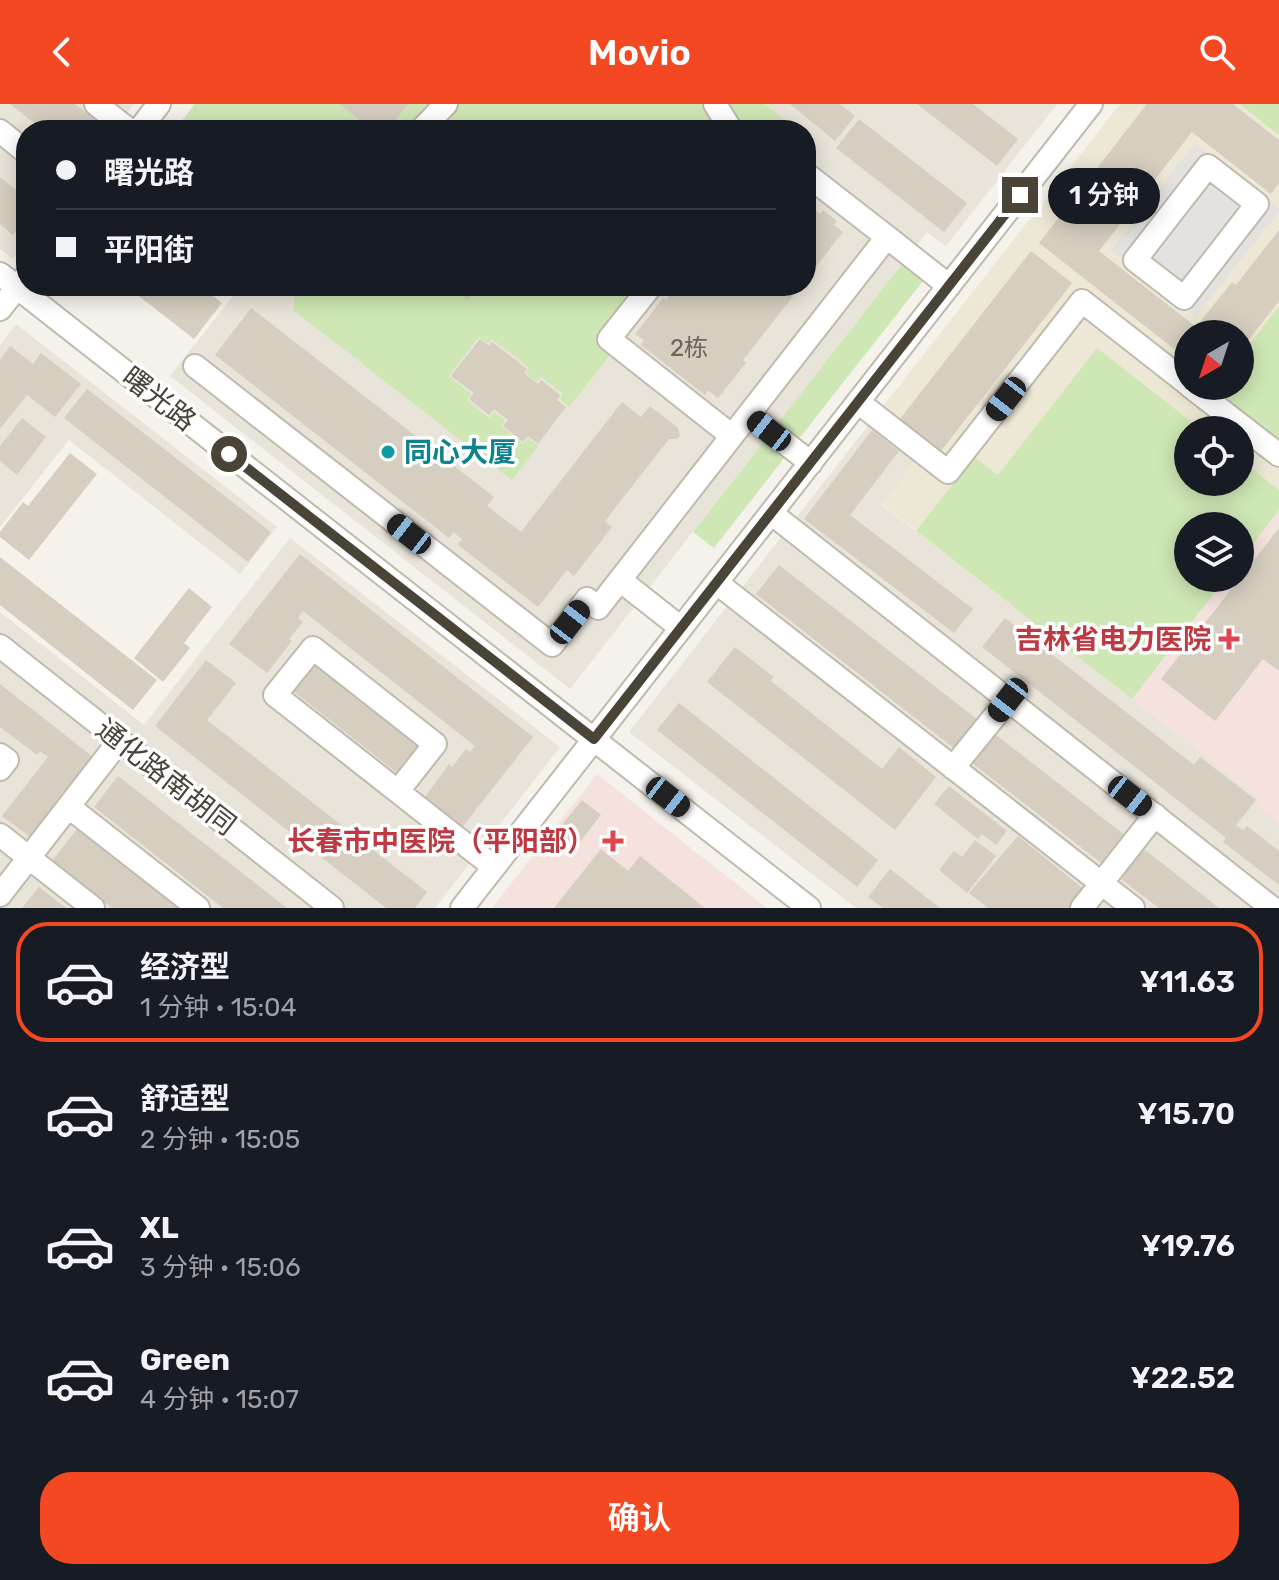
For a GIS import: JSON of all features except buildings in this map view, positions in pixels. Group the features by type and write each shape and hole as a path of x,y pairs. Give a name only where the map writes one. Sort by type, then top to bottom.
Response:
{"street":[{"path":"96,104 116,120"},
{"path":"147,120 159,104"},
{"path":"431,120 446,104"},
{"path":"462,908 1091,104"},
{"path":"0,131 16,144"},
{"path":"1208,166 1268,204 1184,298 1135,260 1208,166"},
{"path":"816,182 949,286"},
{"path":"195,366 552,645 587,599 598,608 887,237"},
{"path":"0,309 14,279"},
{"name":"曙光路","path":"35,296 809,908"},
{"path":"643,296 609,339 732,436"},
{"path":"858,402 948,472 1082,301 1174,373"},
{"path":"1208,400 1279,455"},
{"path":"749,415 811,463"},
{"path":"771,513 1272,908"},
{"path":"620,580 681,628"},
{"path":"717,583 1133,908"},
{"name":"通化路南胡同","path":"0,646 332,908"},
{"path":"398,791 435,744 313,648 275,695 494,867"},
{"path":"953,768 1008,700"},
{"path":"0,895 120,740"},
{"path":"0,755 7,760 0,769"},
{"path":"69,807 198,908"},
{"path":"1082,908 1155,815"},
{"path":"0,835 93,908"}],"shaded area":[{"path":"0,104 134,104 121,120 16,120 16,254 12,259 0,249"},
{"path":"195,104 1057,104 946,246 927,232 570,689 170,376 233,296 816,296 816,120 183,120"},
{"path":"1120,104 1279,104 1279,510 1254,542 1254,512 1174,512 1174,592 1215,592 1132,699 882,504 916,460 870,423"},
{"path":"1195,143 1279,208 1279,212 1196,317 1111,250"},
{"path":"16,324 277,527 240,574 69,440 0,527 0,345"},
{"path":"870,423 916,460 882,505 1262,800 1258,806 1279,823 1279,908 856,908 629,732"},
{"name":"吉林省电力医院","path":"1279,510 1279,823 1257,806 1261,800 1132,699 1215,592 1254,592 1254,542"},
{"path":"290,538 560,747 435,908 0,908 0,612 144,725"},
{"name":"长春市中医院（平阳部）","path":"597,774 767,908 492,908"}],"green space":[{"path":"195,104 439,104 424,120 183,120"},
{"path":"453,104 708,104 718,120 438,120"},
{"path":"721,104 765,104 785,120 730,120"},
{"path":"1240,104 1279,104 1279,135"},
{"path":"902,264 923,281 798,440 777,424"},
{"path":"295,296 639,296 614,350 569,407 560,399 563,394 541,377 537,382 526,373 529,368 492,339 488,344 479,337 449,376 471,394 467,400 489,418 494,412 505,420 501,426 523,444 528,438 538,446 512,480 293,310"},
{"path":"1279,306 1279,446 1254,427 1254,416 1241,416 1220,400 1254,400 1254,338"},
{"path":"1097,348 1184,416 1174,416 1174,496 1254,496 1254,470 1279,490 1279,510 1254,542 1254,512 1174,512 1174,592 1215,592 1132,699 916,531 974,457 998,475"},
{"path":"764,441 785,457 714,548 693,532"}],"place":[{"name":"同心大厦","path":"388,452"},
{"name":"吉林省电力医院","path":"1229,639"},
{"name":"长春市中医院（平阳部）","path":"613,841"}],"route":[{"path":"229,454 594,739 1020,195"}]}
